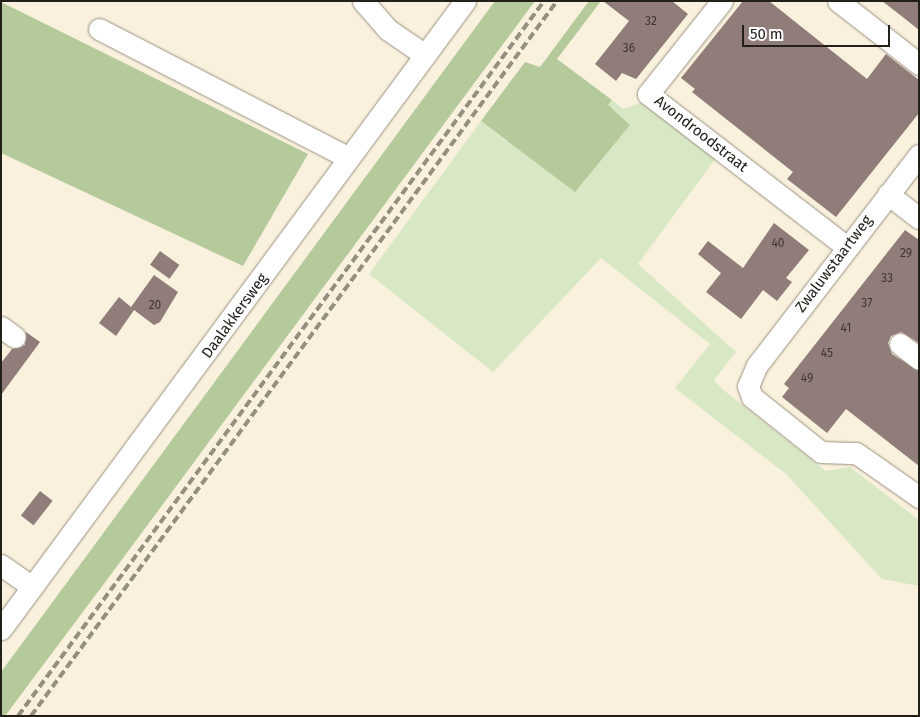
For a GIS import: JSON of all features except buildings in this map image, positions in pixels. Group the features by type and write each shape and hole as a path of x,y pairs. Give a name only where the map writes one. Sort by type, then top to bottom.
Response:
{"street":[{"path":"363,1 387,30 425,55"},
{"name":"Daalakkersweg","path":"1,629 464,1"},
{"name":"Avondroodstraat","path":"722,1 648,94 847,247"},
{"path":"838,1 919,64"},
{"path":"99,29 349,158"},
{"name":"Zwaluwstaartweg","path":"919,155 750,374 748,386 752,397 821,452 856,453 919,497"},
{"path":"888,194 919,218"},
{"path":"900,344 919,359"},
{"path":"1,565 32,587"}],"green space":[{"path":"495,1 535,1 115,569 5,716 1,716 1,672"},
{"path":"589,1 601,1 557,59 612,100 608,105 630,125 575,192 481,121 525,62 540,67"},
{"path":"1,2 308,154 243,266 1,153"},
{"path":"612,100 623,109 641,103 716,158 638,264 736,352 714,380 722,389 826,471 850,467 919,520 919,586 882,579 786,474 675,388 710,344 601,258 493,372 369,274 481,121 506,141 608,105"}],"railway":[{"path":"18,716 544,1"},
{"path":"31,716 557,1"}]}
